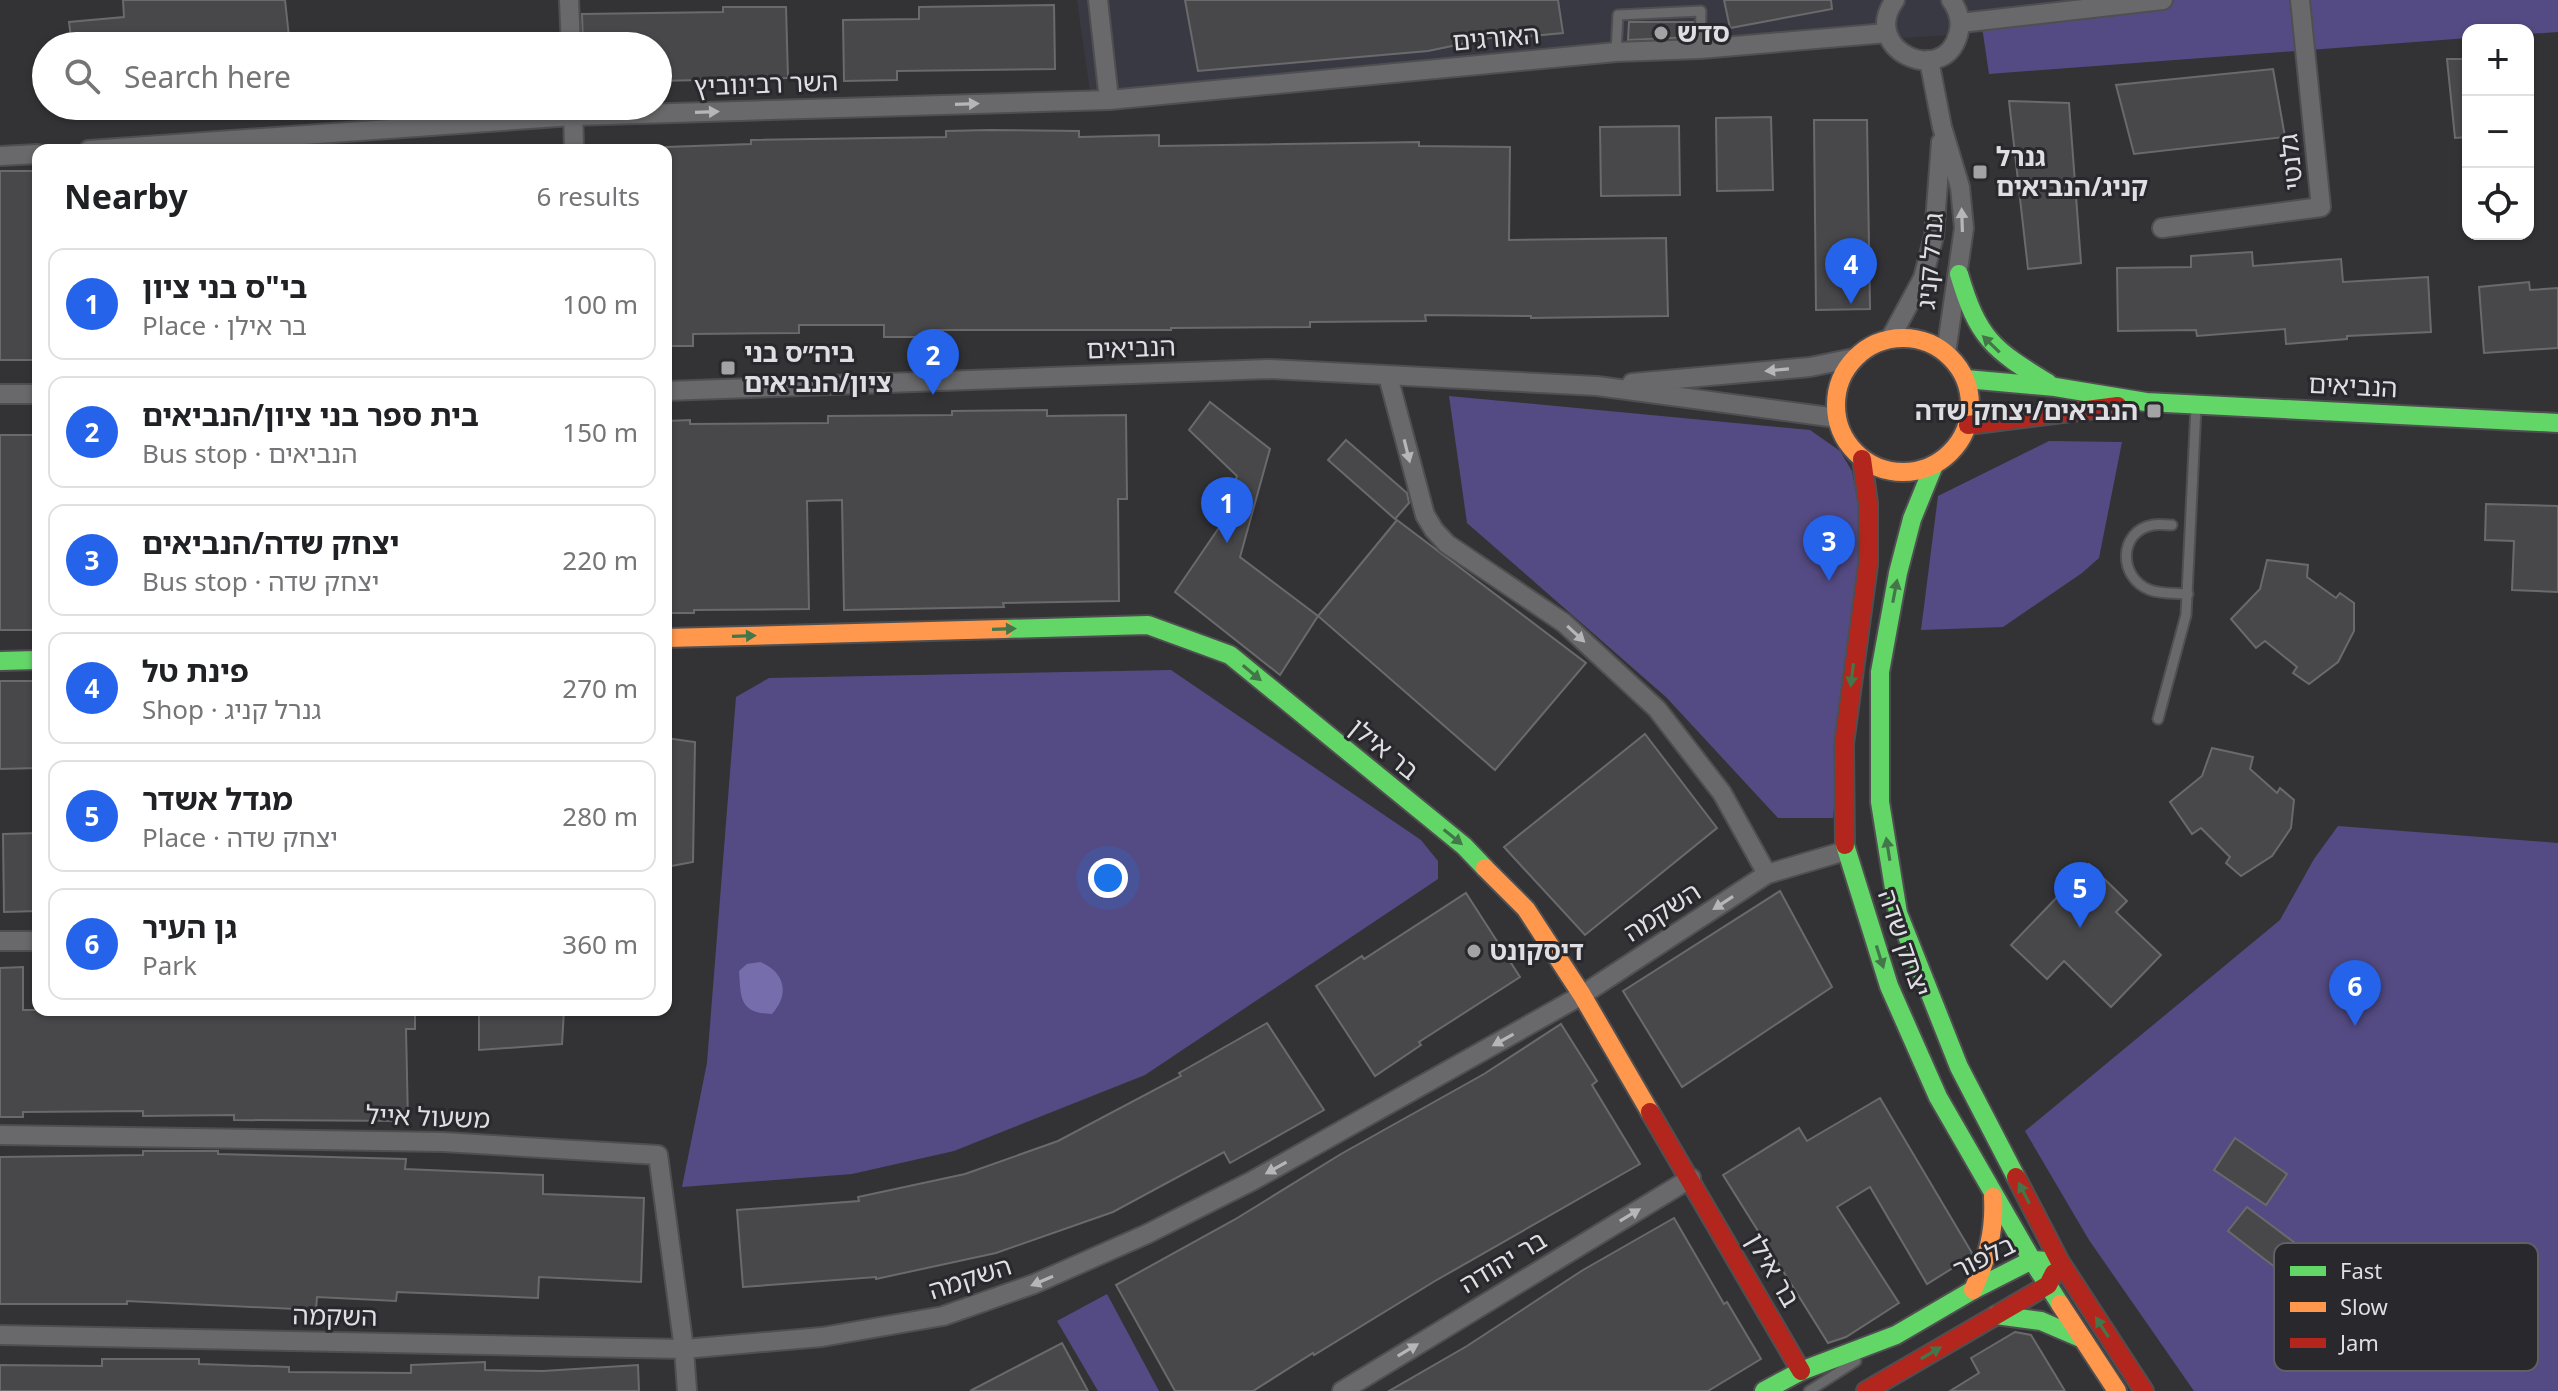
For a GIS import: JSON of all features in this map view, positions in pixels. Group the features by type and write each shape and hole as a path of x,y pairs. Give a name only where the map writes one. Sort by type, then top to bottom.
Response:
{"street":[{"path":"569,0 570,32"},
{"path":"1098,0 1109,100"},
{"path":"1895,0 1888,13 1887,33 1890,41 1911,59 1929,60 1939,58 1955,43 1960,23 1951,0"},
{"path":"1960,23 2163,0"},
{"name":"גלנטי","path":"2162,228 2321,207 2300,0"},
{"name":"האורגים","path":"1109,100 1616,52 1700,49 1887,33"},
{"name":"גנרל קניג","path":"1929,60 1942,127 1960,187 1964,228 1946,353"},
{"name":"השר רבינוביץ","path":"672,109 1109,100"},
{"name":"השר רבינוביץ","path":"163,144 461,120"},
{"path":"573,120 574,144"},
{"name":"גנרל קניג","path":"1890,339 1923,278 1934,236 1942,127"},
{"path":"0,156 32,154"},
{"path":"1959,274 1969,313 1992,348 2055,387"},
{"path":"1910,338 1929,342 1946,353 1966,379 1971,402 1968,425 1960,442 1949,455 1918,471 1898,473 1862,459 1846,440 1837,418 1836,396 1842,376 1854,358 1871,345 1890,339 1910,338"},
{"name":"הנביאים","path":"1597,386 1810,367 1854,358"},
{"name":"הנביאים","path":"672,391 1269,369 1597,386 1837,418"},
{"path":"1388,376 1425,515 1434,530 1447,544 1564,623 1657,709 1722,793 1767,874"},
{"name":"הנביאים","path":"1966,379 2055,387 2146,402 2558,423"},
{"path":"0,394 32,394"},
{"name":"הנביאים","path":"1968,425 2146,402"},
{"name":"יצחק שדה","path":"1862,459 1868,503 1868,565 1844,744 1845,851 1889,986 1938,1097 2032,1260 2117,1391"},
{"name":"יצחק שדה","path":"1934,465 1912,519 1898,573 1880,672 1880,802 1898,913 1959,1067 2060,1262 2144,1391"},
{"name":"בר אילן","path":"672,638 1148,625 1230,655 1464,846 1526,909 1582,995 1691,1178 1801,1371"},
{"path":"0,661 32,660"},
{"name":"השקמה","path":"0,1335 684,1349 822,1337 943,1316 1034,1284 1147,1234 1252,1181 1582,995 1767,874 1845,851"},
{"path":"0,941 32,941"},
{"name":"משעול אייל","path":"0,1135 443,1142 658,1155 684,1349"},
{"name":"בר יהודה","path":"1342,1391 1691,1178"},
{"path":"1973,1290 1993,1244 1995,1218 1992,1193"},
{"name":"בלפור","path":"1764,1391 1801,1371 1896,1335 2032,1260 2060,1262 2048,1285 1866,1391"},
{"path":"1996,1315 2041,1320 2083,1339"},
{"path":"684,1349 687,1391"}],"lane":[{"path":"1616,52 1618,15 1701,11 1700,49"},
{"path":"2158,719 2186,615 2196,404"},
{"path":"2172,525 2151,525 2134,535 2126,547 2126,567 2137,582 2150,590 2188,594"},
{"path":"1809,1391 1896,1335"}],"shaded area":[{"path":"1077,0 2392,0 1978,33 1090,92"},
{"path":"2128,0 2558,0 2558,32 2534,34 2534,24 2462,24 2462,38 1989,74 1980,13"},
{"path":"1449,396 1810,430 1840,451 1852,471 1862,525 1833,818 1778,818 1666,697 1467,523"},
{"path":"2049,441 2122,442 2099,558 2003,627 1921,630 1938,496"},
{"path":"1171,670 1421,840 1438,861 1438,879 1145,1075 954,1151 852,1174 682,1187 707,1063 736,697 769,678"},
{"path":"2338,826 2558,843 2558,1391 2194,1391 2089,1240 2025,1131 2280,920 2314,859"},
{"path":"760,962 775,972 782,984 781,999 772,1014 753,1011 742,996 739,971 747,964"},
{"path":"1107,1294 1159,1391 1098,1391 1057,1321"}],"building":[{"path":"123,0 285,0 288,32 70,32 69,22 124,17"},
{"path":"1185,0 1558,0 1563,33 1512,38 1510,34 1428,51 1198,71"},
{"path":"1724,0 1831,0 1832,9 1730,28"},
{"path":"1054,5 1055,69 897,71 897,80 844,81 843,20 919,19 919,7"},
{"path":"723,7 786,7 788,78 672,81 672,32 583,32 582,14 723,12"},
{"name":"סדש","path":"1629,22 1693,22 1693,37 1628,40"},
{"path":"2447,59 2462,59 2462,137 2455,138"},
{"path":"2273,69 2285,137 2134,154 2116,85"},
{"path":"2009,101 2069,103 2081,263 2028,269"},
{"path":"1771,117 1773,190 1717,191 1716,118"},
{"path":"1814,120 1867,120 1870,309 1816,310"},
{"path":"1679,126 1680,195 1601,196 1600,127"},
{"path":"946,131 1079,131 1079,137 1159,135 1159,146 1419,142 1419,146 1510,147 1509,240 1666,238 1668,316 1531,318 1425,315 1426,321 1310,322 1310,327 931,330 931,337 884,337 884,325 799,325 799,333 693,334 693,346 672,346 672,147 751,144 751,140 946,137"},
{"path":"0,171 32,171 32,360 0,360"},
{"path":"2252,252 2253,266 2341,259 2343,282 2428,277 2431,332 2347,336 2347,339 2286,344 2285,329 2197,336 2196,330 2118,331 2117,268 2191,267 2191,256"},
{"path":"2529,282 2530,290 2558,288 2558,348 2484,353 2479,287"},
{"path":"1210,402 1270,449 1240,557 1318,616 1280,675 1175,592 1218,529 1237,476 1189,430"},
{"path":"1047,410 1047,416 1126,415 1127,499 1118,499 1119,601 844,610 842,500 807,501 809,609 672,613 672,421 690,420 690,424 828,423 828,416 952,415 952,411"},
{"path":"0,435 32,435 32,630 0,630"},
{"path":"1346,440 1407,493 1409,503 1395,519 1328,460"},
{"path":"2486,504 2558,506 2558,592 2512,590 2514,541 2485,540"},
{"path":"1397,520 1586,663 1495,770 1318,616"},
{"path":"2267,560 2308,565 2307,577 2336,598 2340,593 2354,603 2354,631 2338,662 2309,684 2293,673 2297,667 2265,641 2256,648 2231,619 2260,589"},
{"path":"0,681 32,681 32,768 0,769"},
{"path":"1645,734 1717,828 1585,935 1504,847"},
{"path":"672,739 695,742 693,862 672,866"},
{"path":"2212,748 2253,757 2250,769 2277,793 2280,788 2294,800 2291,828 2272,856 2241,876 2226,863 2230,857 2201,828 2192,834 2170,802 2202,776"},
{"path":"32,833 32,911 4,912 3,834"},
{"path":"2089,864 2127,901 2116,912 2161,955 2111,1007 2064,961 2047,979 2011,945"},
{"path":"1780,891 1832,987 1682,1087 1623,991"},
{"path":"1466,893 1520,977 1419,1042 1421,1045 1375,1076 1316,986"},
{"path":"23,967 23,1010 32,1010 32,1016 415,1016 415,1029 406,1029 408,1121 234,1120 234,1115 143,1116 143,1111 23,1112 23,1117 0,1117 0,968"},
{"path":"479,1016 564,1016 562,1044 479,1050"},
{"path":"1267,1023 1324,1110 1230,1163 1224,1152 1113,1212 996,1253 876,1279 743,1287 737,1210 859,1201 858,1197 965,1174 1058,1141 1181,1076 1179,1073"},
{"path":"1561,1024 1597,1081 1592,1085 1640,1164 1435,1281 1253,1391 1175,1391 1116,1285 1484,1074"},
{"path":"1880,1098 1972,1253 1969,1258 1927,1284 1870,1187 1837,1207 1899,1303 1846,1337 1828,1343 1723,1175 1799,1128 1807,1141"},
{"path":"2235,1138 2287,1174 2266,1205 2214,1170"},
{"path":"143,1151 406,1159 405,1169 543,1175 543,1194 644,1198 641,1282 539,1277 538,1298 397,1292 396,1301 317,1297 316,1310 127,1301 127,1304 0,1304 0,1157 143,1155"},
{"path":"2247,1207 2295,1243 2274,1243 2274,1266 2228,1231"},
{"path":"1674,1218 1724,1304 1727,1302 1761,1359 1708,1391 1389,1391 1467,1346 1583,1270"},
{"path":"2015,1332 2031,1335 2065,1391 1950,1391 1979,1373 1971,1358"},
{"path":"1062,1343 1088,1391 970,1391"},
{"path":"102,1359 199,1359 199,1364 289,1367 289,1372 411,1373 411,1365 485,1362 485,1370 543,1371 638,1365 639,1391 0,1391 0,1365 102,1366"}],"traffic: fast":[{"path":"1959,274 1973,313 1990,340 2013,361 2048,383"},
{"path":"1966,379 2055,387 2146,402 2558,423"},
{"path":"1934,465 1912,519 1898,573 1880,672 1880,802 1898,913 1959,1067 2016,1177"},
{"path":"1004,629 1148,625 1230,655 1464,846 1485,868"},
{"path":"0,661 32,660"},
{"path":"1845,845 1889,986 1938,1097 2060,1304"},
{"path":"1764,1391 1801,1371 1896,1335 2032,1260 2048,1261"},
{"path":"1996,1315 2041,1321 2083,1339"}],"traffic: slow":[{"path":"1903,338 1929,343 1951,357 1965,379 1970,405 1965,431 1951,453 1929,467 1903,472 1877,467 1855,453 1841,431 1836,405 1841,379 1855,357 1877,343 1903,338"},
{"path":"672,638 1004,629"},
{"path":"1485,868 1526,909 1582,995 1650,1112"},
{"path":"1973,1290 1989,1245 1993,1197"},
{"path":"2060,1304 2117,1391"}],"traffic: jam":[{"path":"1968,425 2118,406"},
{"path":"1845,845 1844,744 1868,565 1868,503 1862,459"},
{"path":"1650,1112 1801,1371"},
{"path":"2016,1177 2060,1262 2144,1391"},
{"path":"1866,1391 2048,1285 2054,1273"}],"place":[{"name":"סדש","path":"1661,33"},
{"name":"גנרל קניג/הנביאים","path":"1980,172"},
{"name":"פינת טל","path":"1851,304"},
{"name":"ביה״ס בני ציון/הנביאים","path":"728,368"},
{"name":"בית ספר בני ציון/הנביאים","path":"933,395"},
{"name":"הנביאים/יצחק שדה","path":"2154,411"},
{"name":"בי\"ס בני ציון","path":"1227,543"},
{"name":"יצחק שדה/הנביאים","path":"1829,581"},
{"name":"מגדל אשדר","path":"2080,928"},
{"name":"דיסקונט","path":"1474,951"},
{"name":"גן העיר","path":"2355,1026"}]}
